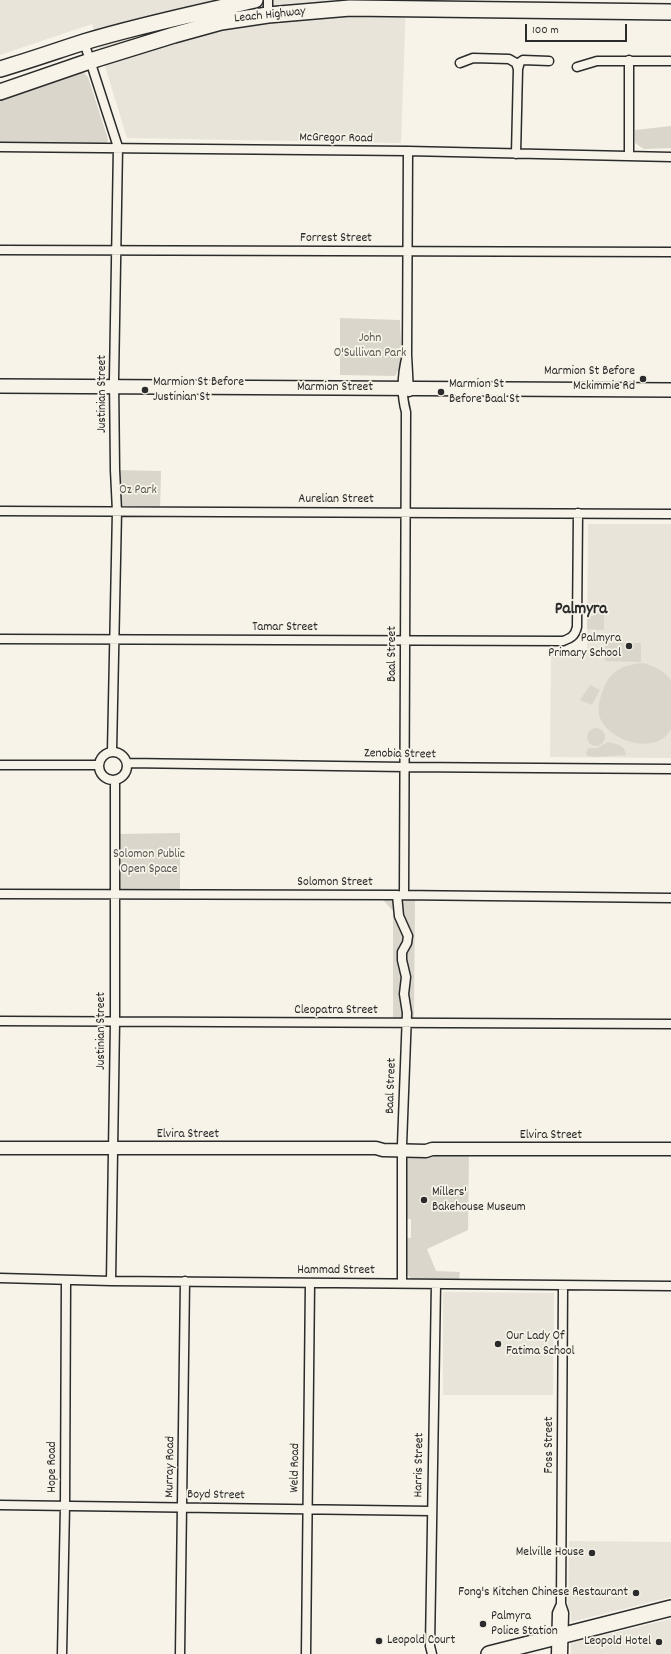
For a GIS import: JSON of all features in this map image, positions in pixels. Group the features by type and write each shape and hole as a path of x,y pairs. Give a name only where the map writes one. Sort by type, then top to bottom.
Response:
{"highway":[{"name":"Leach Highway","path":"0,69 84,42 173,18 255,0"},
{"name":"Leach Highway","path":"0,92 90,61 220,22 268,15 350,8 671,12"},
{"path":"489,1654 671,1608"}],"main road":[{"name":"Marmion Street","path":"0,381 114,384"},
{"name":"Marmion Street","path":"0,386 114,384 406,385 671,383"},
{"name":"Marmion Street","path":"406,385 671,390"}],"street":[{"path":"268,0 268,15"},
{"name":"Justinian Street","path":"84,42 118,147 114,384 114,470 117,511 112,751"},
{"path":"460,63 473,58 509,59 516,63 518,69"},
{"path":"516,154 518,69 520,62 523,60 550,60"},
{"path":"629,60 629,156"},
{"path":"577,67 597,61 671,61"},
{"name":"McGregor Road","path":"0,147 118,147 671,157"},
{"name":"Baal Street","path":"402,1283 402,1148 407,1023 404,994 406,977 402,960 402,952 407,943 408,936 399,916 405,767 406,412 408,405 403,369 407,355 406,251 408,152"},
{"name":"Forrest Street","path":"0,250 671,252"},
{"name":"Aurelian Street","path":"0,511 671,514"},
{"name":"Tamar Street","path":"0,639 563,641 570,639 575,634 577,628 578,513"},
{"path":"112,751 123,754 128,763 128,768 124,776 114,780 105,777 101,773 99,765 103,755 112,751"},
{"name":"Zenobia Street","path":"128,763 671,769"},
{"path":"0,765 99,765"},
{"name":"Justinian Street","path":"111,1281 115,1022 114,780"},
{"name":"Solomon Street","path":"0,894 401,895 671,898"},
{"name":"Cleopatra Street","path":"0,1021 671,1024"},
{"name":"Elvira Street","path":"0,1148 376,1148 383,1145 402,1148 427,1146 432,1149 670,1150"},
{"name":"Hammad Street","path":"0,1278 111,1281 671,1286"},
{"name":"Hope Road","path":"62,1654 65,1506 66,1280"},
{"name":"Murray Road","path":"180,1654 185,1281"},
{"name":"Weld Road","path":"306,1654 310,1283"},
{"name":"Harris Street","path":"430,1651 431,1510 436,1284"},
{"name":"Foss Street","path":"563,1286 562,1604 557,1613 563,1654"},
{"name":"Boyd Street","path":"0,1505 431,1510"},
{"name":"Foss Street","path":"556,1654 560,1636"}],"shaded area":[{"path":"0,0 406,0 401,143 127,138 92,24 0,55"},
{"name":"Palmyra Primary School","path":"588,524 671,524 671,758 550,757 551,651 587,651"},
{"name":"Our Lady Of Fatima School","path":"443,1292 554,1293 553,1395 443,1395"},
{"path":"569,1541 671,1542 671,1597 571,1622 571,1611 568,1611"},
{"path":"671,1619 671,1654 571,1654 571,1643"}],"green space":[{"path":"82,71 88,77 107,136 108,141 106,143 0,142 0,97"},
{"path":"671,126 671,148 644,149 635,143 635,130"},
{"name":"John O'Sullivan Park","path":"340,318 400,320 401,357 398,371 395,376 340,375"},
{"name":"Oz Park","path":"115,470 161,471 160,511 117,511"},
{"path":"594,612 604,612 604,630 587,629 587,616 594,616"},
{"path":"605,643 641,643 641,662 605,661"},
{"path":"642,663 658,669 666,674 671,681 671,729 664,737 655,742 645,744 634,743 613,734 605,726 599,714 603,689 612,675 620,669 630,665"},
{"path":"590,685 600,690 592,705 580,700"},
{"path":"596,728 602,731 605,737 602,743 596,746 590,743 587,737 590,731"},
{"path":"608,742 622,747 626,755 596,757 588,756 586,754 588,748 597,748"},
{"name":"Solomon Public Open Space","path":"180,833 180,892 121,891 117,885 117,834"},
{"path":"383,900 415,900 414,1019 393,1019 393,911"},
{"path":"469,1152 468,1230 427,1249 436,1271 460,1272 459,1279 413,1279 406,1272 404,1261 405,1238 411,1238 411,1219 405,1219 407,1156"}],"place":[{"name":"Marmion St Before Mckimmie Rd","path":"643,379"},
{"name":"Marmion St Before Justinian St","path":"145,390"},
{"name":"Marmion St Before Baal St","path":"441,392"},
{"name":"Palmyra Primary School","path":"629,646"},
{"name":"Millers' Bakehouse Museum","path":"424,1200"},
{"name":"Our Lady Of Fatima School","path":"498,1344"},
{"name":"Melville House","path":"592,1553"},
{"name":"Fong's Kitchen Chinese Restaurant","path":"636,1593"},
{"name":"Palmyra Police Station","path":"483,1624"},
{"name":"Leopold Court","path":"379,1641"},
{"name":"Leopold Hotel","path":"659,1642"}],"district":[{"name":"Palmyra","path":"581,611"}]}
